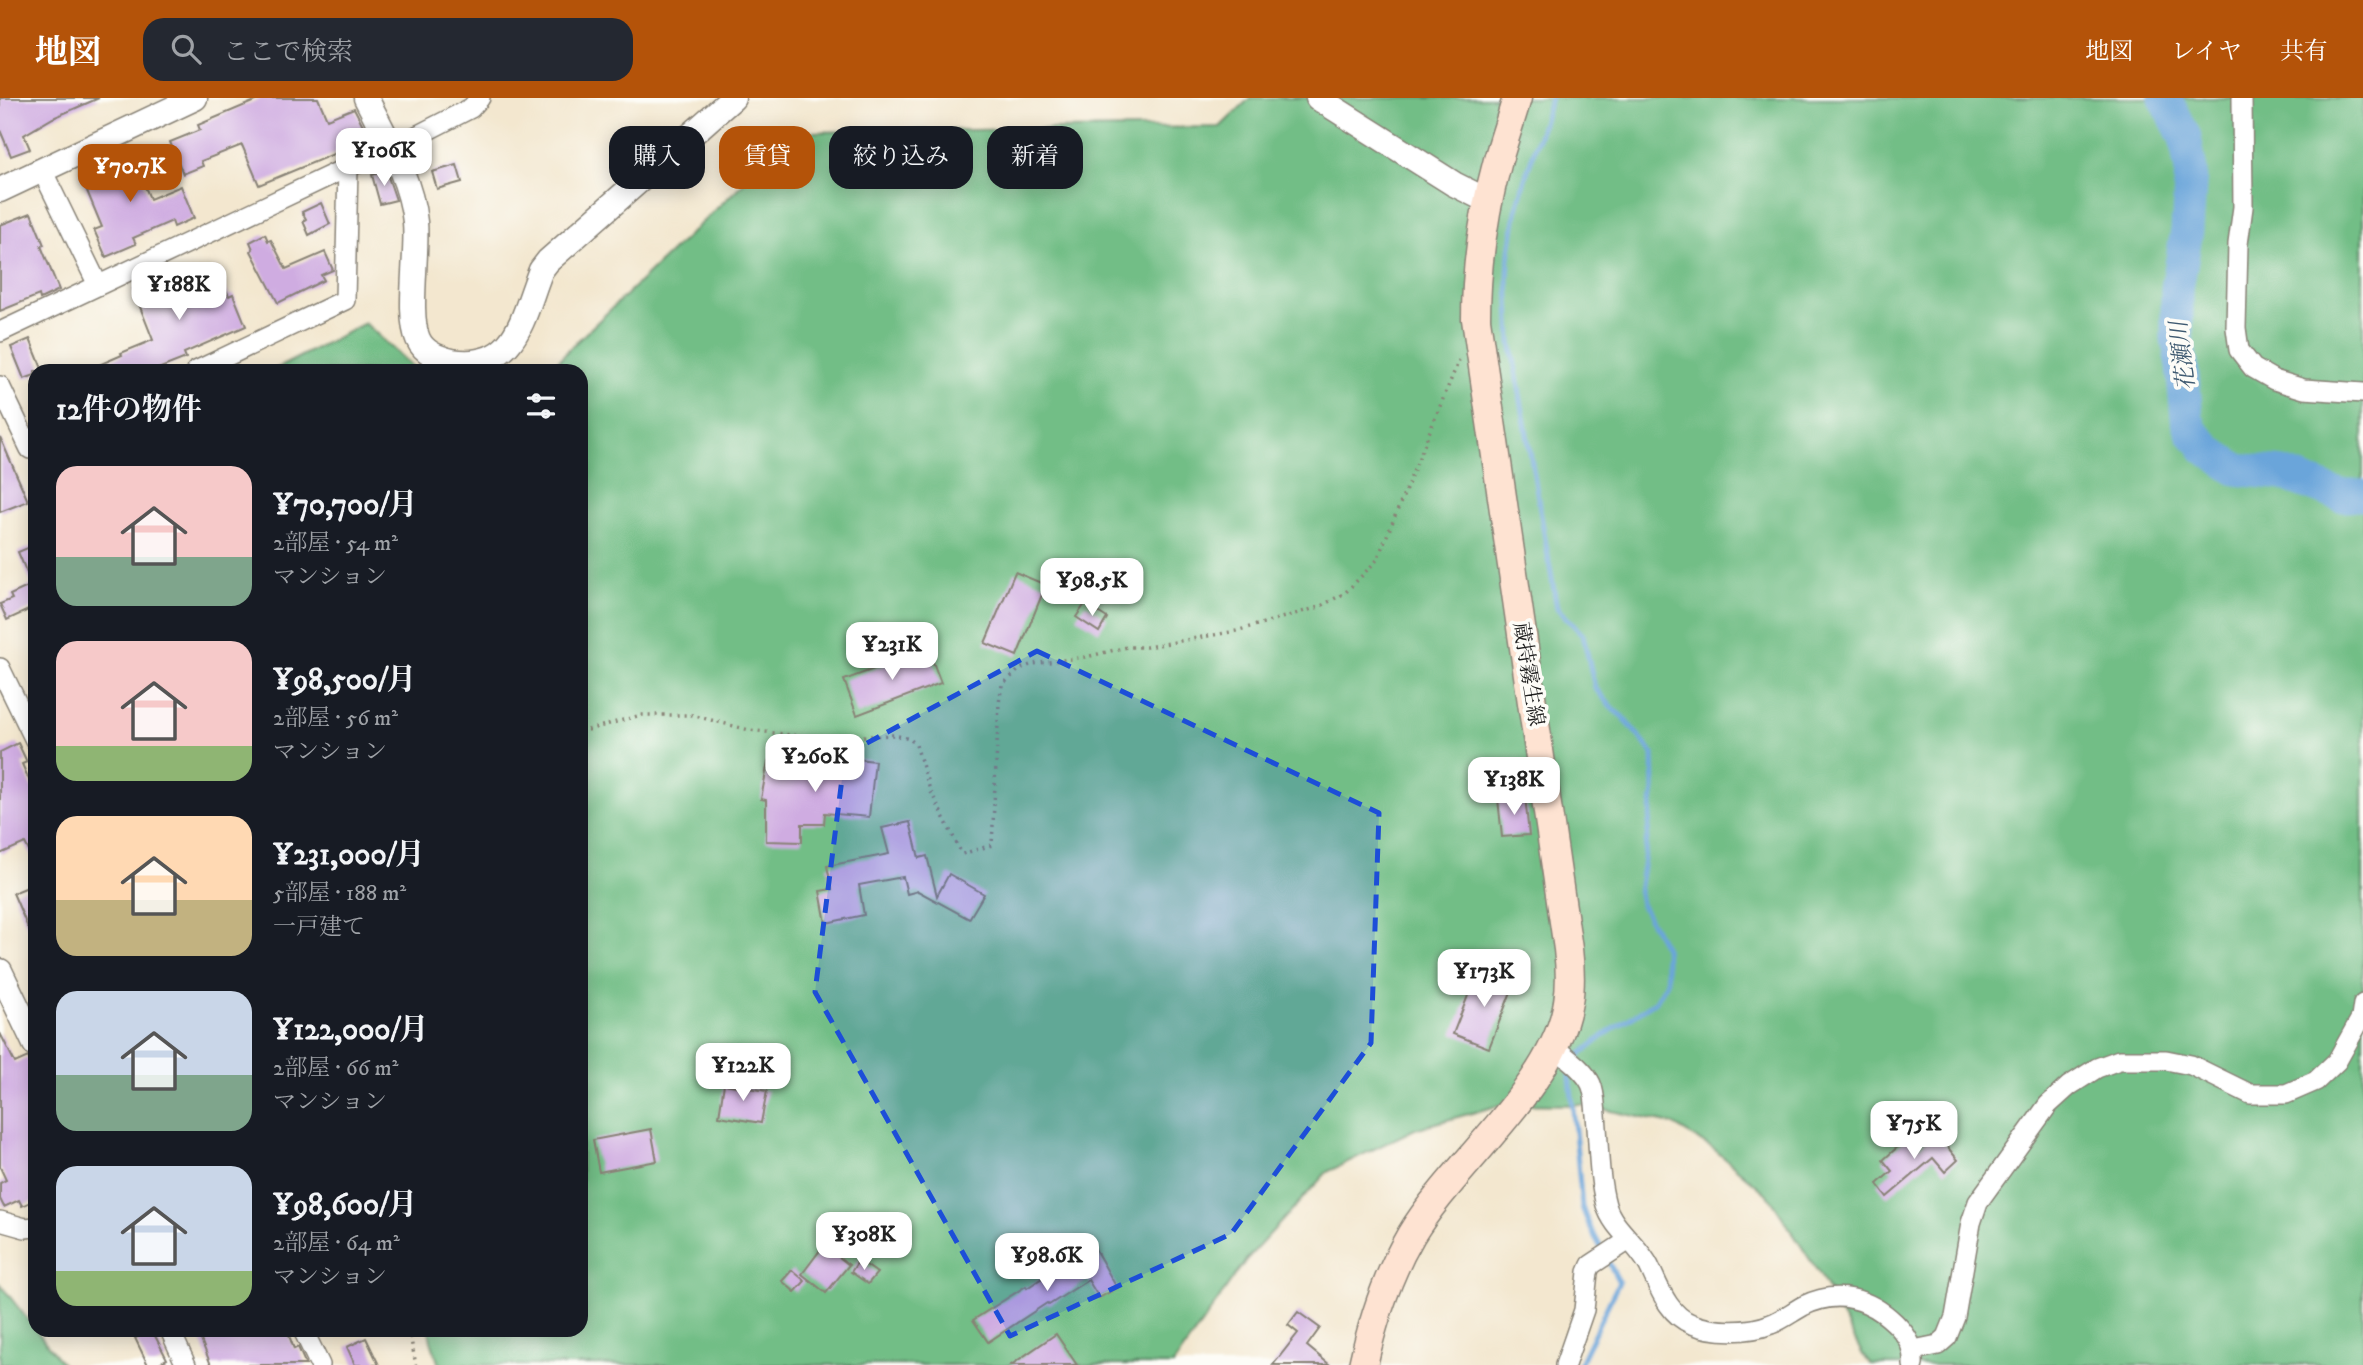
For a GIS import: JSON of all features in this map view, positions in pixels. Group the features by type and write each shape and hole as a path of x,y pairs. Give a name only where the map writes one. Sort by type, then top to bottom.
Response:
{"main road":[{"name":"蔵持霧生線","path":"1363,1365 1380,1301 1411,1236 1435,1201 1558,1050 1568,1003 1568,949 1476,319 1476,281 1488,201 1517,98"}],"street":[{"path":"0,190 195,98"},
{"path":"366,98 391,149 413,207 414,317 418,341 426,351 437,357 481,363 500,354 514,337 541,270 548,261 733,98"},
{"path":"0,332 391,149 471,108 480,98"},
{"path":"1318,98 1454,184 1488,201"},
{"path":"2242,98 2243,207 2238,244 2236,328 2239,350 2253,368 2274,380 2304,389 2363,393"},
{"path":"211,364 345,300 348,167"},
{"path":"42,170 98,285"},
{"path":"0,386 28,441"},
{"path":"0,668 28,726"},
{"path":"0,971 28,1029"},
{"path":"1558,1050 1586,1075 1594,1096 1604,1198 1612,1219 1624,1244 1644,1257 1674,1311 1691,1324 1722,1330 1760,1328 1813,1302 1826,1298 1852,1297 1867,1302 1889,1317 1909,1339 1913,1358 1948,1337 1955,1317 1971,1223 1978,1202 2048,1105 2069,1086 2097,1068 2119,1059 2166,1059 2191,1065 2250,1094 2286,1094 2316,1081 2337,1061 2361,1018 2363,1004"},
{"path":"0,1221 28,1228"},
{"path":"1565,1365 1584,1310 1588,1272 1597,1259 1624,1244"},
{"path":"173,1337 186,1365"},
{"path":"306,1337 320,1365"}],"path":[{"path":"588,730 641,715 692,715 749,730 817,738 894,735 910,739 916,745 930,790 962,854 992,845 1002,685 1020,670 1033,664 1236,631 1319,607 1345,593 1377,560 1460,357"},
{"path":"410,1337 416,1365"}],"highlighted area":[{"path":"1037,651 1379,813 1371,1043 1231,1234 1010,1336 815,992 845,755"}],"green space":[{"path":"1250,98 2363,98 2363,1365 1872,1365 1863,1355 1820,1275 1768,1195 1715,1150 1672,1124 1583,1105 1504,1104 1415,1129 1327,1172 1246,1260 1173,1365 439,1365 430,1337 588,1337 588,364 555,364 737,189 815,189 815,132 829,132 829,189 973,189 973,130 987,130 987,189 1083,189 1083,129 1220,127"},
{"path":"365,323 409,364 286,364"},
{"path":"0,1284 28,1320 28,1337 41,1337 63,1365 0,1365"}],"building":[{"path":"0,98 99,98 53,118 24,135 30,149 11,156 0,130"},
{"path":"262,98 318,98 327,119 354,108 370,139 259,185 242,145 201,161 203,166 183,174 170,142 200,130 198,125"},
{"path":"130,150 150,199 181,186 194,218 174,227 172,221 133,238 136,244 106,257 94,230 102,227 80,174 112,161 110,158"},
{"path":"457,165 462,182 437,189 432,172"},
{"path":"386,171 396,200 380,204 372,175"},
{"path":"321,203 330,224 309,235 302,212"},
{"path":"31,213 59,290 40,299 39,295 0,311 0,225"},
{"path":"265,234 286,269 325,252 333,270 321,275 324,280 278,303 251,251 253,249 250,242"},
{"path":"215,268 229,296 233,294 246,326 184,353 186,358 171,364 101,364 153,340 133,289 152,281 157,292 188,278 189,281"},
{"path":"30,339 40,364 28,364 28,378 24,379 11,347"},
{"path":"0,437 28,501 0,512"},
{"path":"28,548 28,576 18,552"},
{"path":"1015,572 1046,585 1017,656 985,643"},
{"path":"28,587 28,610 7,620 0,604 12,599 10,595"},
{"path":"1085,604 1107,618 1099,632 1076,617"},
{"path":"928,649 941,683 857,715 844,680"},
{"path":"18,743 27,762 22,764 28,777 28,849 25,843 0,854 0,752"},
{"path":"819,755 875,761 869,817 825,813 824,824 802,824 802,842 766,841 766,800 761,799 768,761 817,770"},
{"path":"1525,796 1529,835 1502,837 1498,799"},
{"path":"910,822 919,858 927,856 937,896 949,874 984,894 969,919 918,891 907,894 903,877 859,885 864,915 826,923 820,891 832,889 827,866 889,854 882,828"},
{"path":"28,887 28,928 13,893"},
{"path":"1478,970 1514,984 1489,1048 1453,1034"},
{"path":"0,1033 15,1063 28,1057 28,1203 22,1206 19,1200 4,1207 0,1199 0,1183 6,1180 0,1167"},
{"path":"724,1084 767,1091 761,1123 719,1116"},
{"path":"651,1129 657,1161 599,1172 593,1140"},
{"path":"1936,1133 1958,1160 1945,1172 1933,1158 1887,1197 1877,1184 1892,1171 1883,1160 1910,1136 1920,1147"},
{"path":"824,1245 849,1265 826,1293 802,1274"},
{"path":"1094,1247 1117,1288 1099,1298 1088,1280 988,1342 973,1320"},
{"path":"859,1260 877,1273 868,1284 851,1272"},
{"path":"792,1270 805,1281 795,1292 782,1281"},
{"path":"1298,1312 1320,1328 1307,1346 1330,1365 1273,1365 1298,1333 1288,1325"},
{"path":"1056,1334 1077,1365 1011,1365"},
{"path":"156,1337 167,1359 156,1365 148,1365 135,1338"},
{"path":"200,1337 290,1337 294,1349 298,1347 306,1365 211,1365"},
{"path":"366,1338 379,1365 355,1365 347,1347"}],"waterway":[{"path":"1551,98 1516,212 1508,279 1511,342 1557,608 1583,635 1595,688 1653,754 1654,790 1639,893 1641,904 1665,948 1667,982 1656,1001 1606,1034 1575,1059"},
{"name":"花瀬川","path":"2165,98 2185,137 2191,171 2187,230 2177,289 2177,338 2187,418 2192,432 2205,448 2236,469 2283,474 2340,495 2363,495"},
{"path":"1573,1068 1570,1076 1582,1207 1619,1282 1579,1365"}]}
